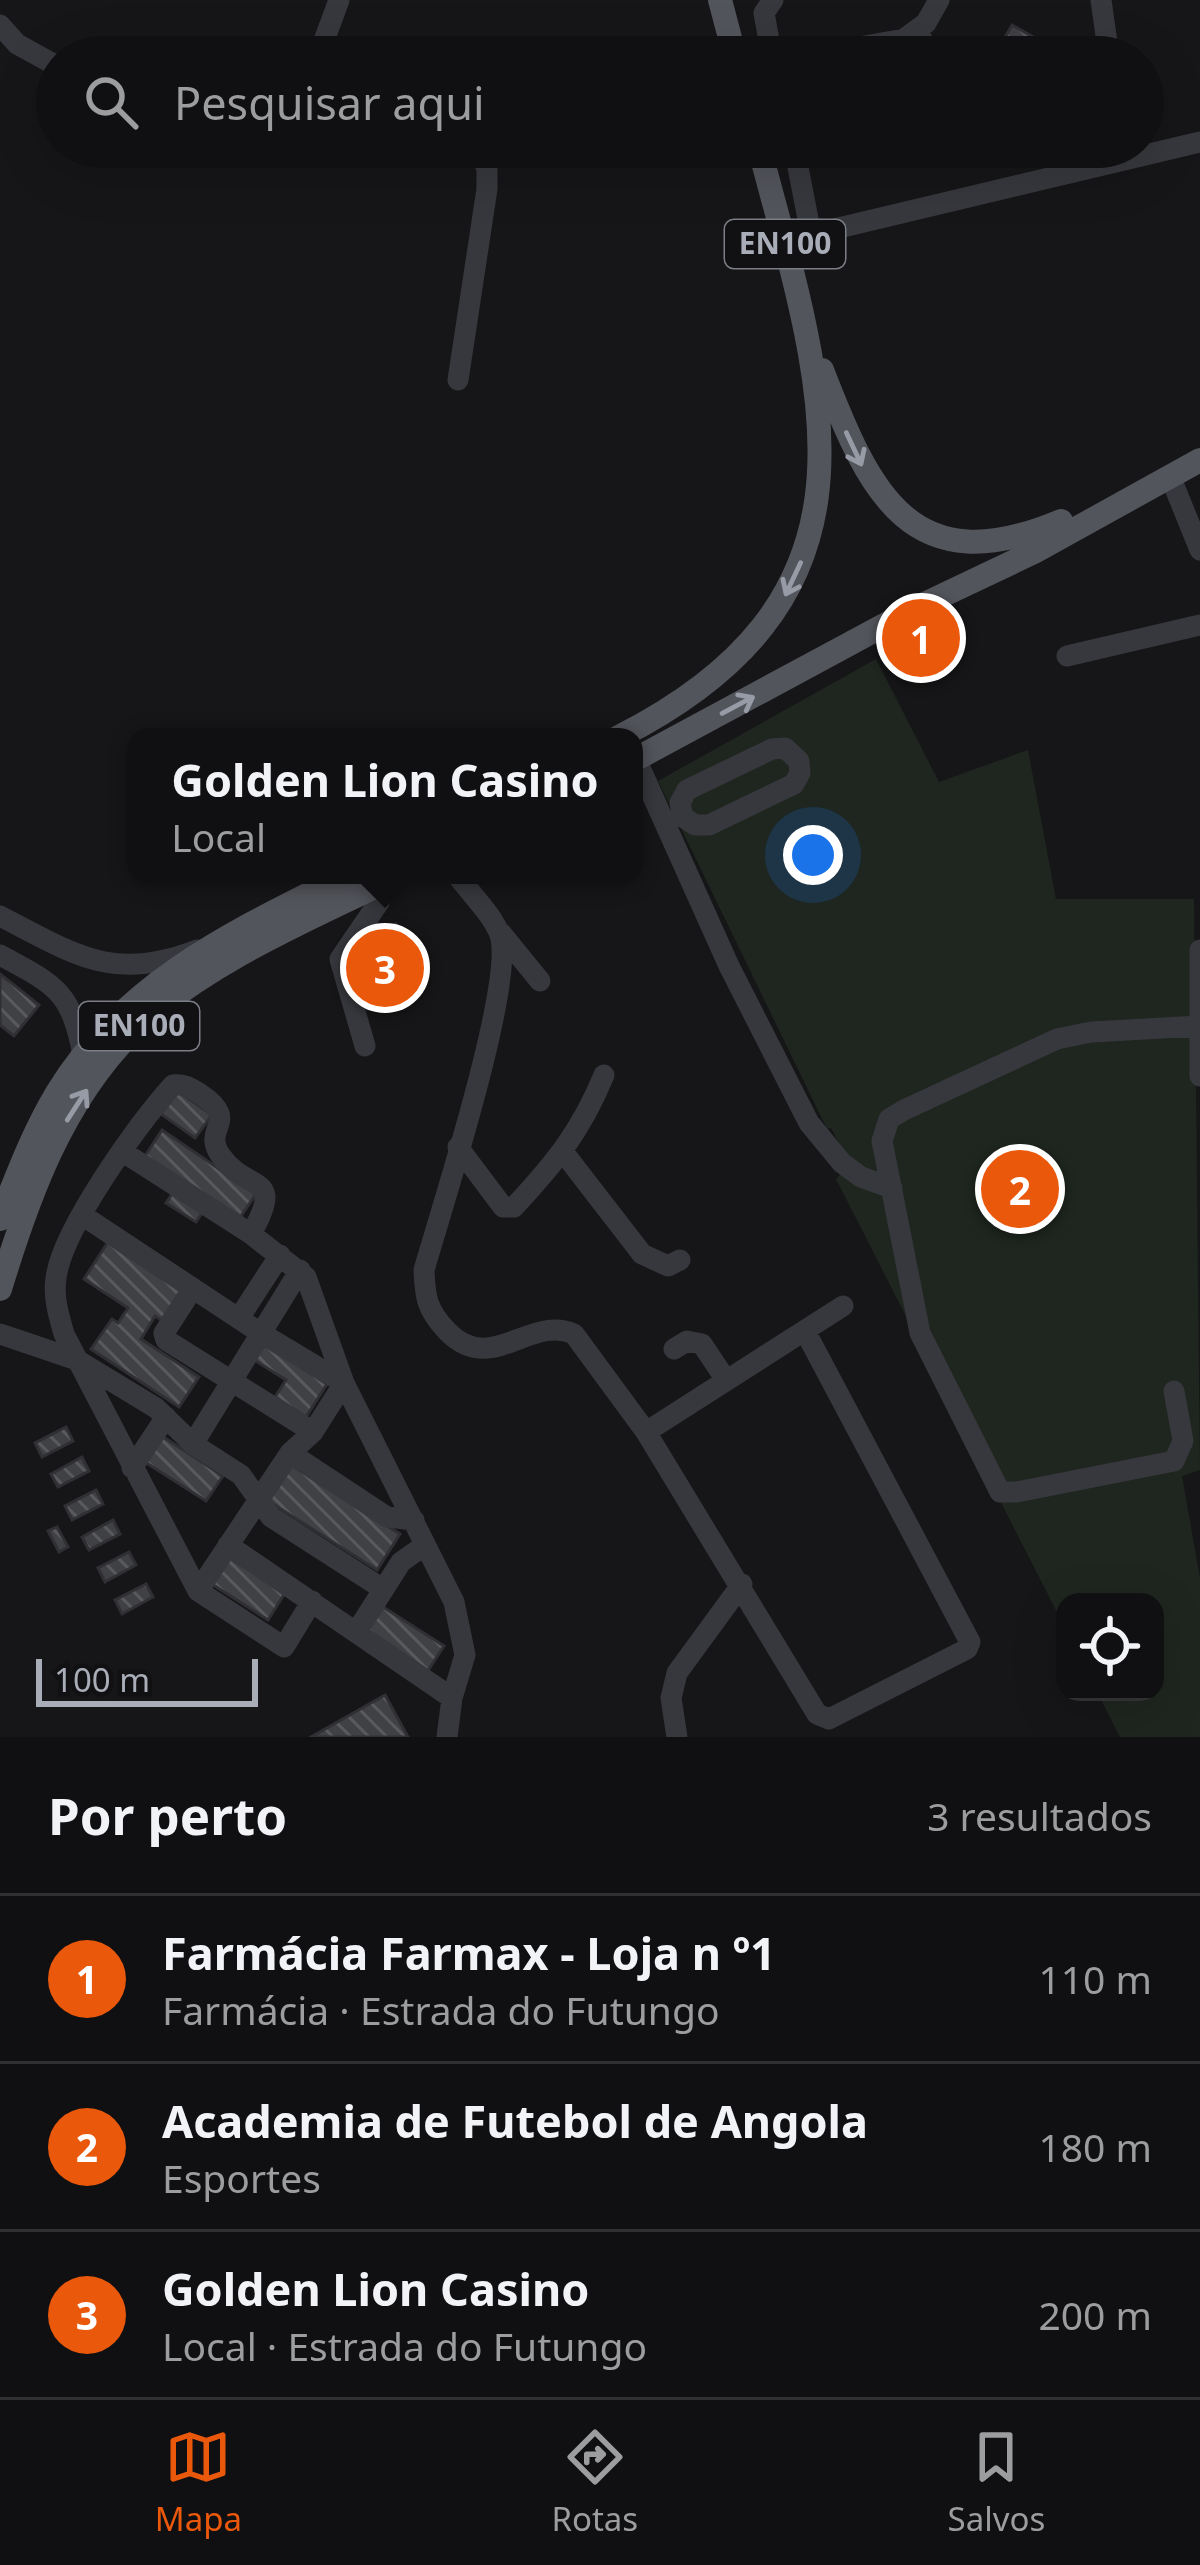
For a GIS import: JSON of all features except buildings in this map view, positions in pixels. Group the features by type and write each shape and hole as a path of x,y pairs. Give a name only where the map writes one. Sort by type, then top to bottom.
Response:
{"main road":[{"path":"720,0 729,36"},
{"name":"EN100","path":"635,728 693,695 748,645 787,593 814,524 819,485 811,340 765,168"},
{"path":"811,340 866,473 904,518 940,537 973,543 1016,539 1170,476"},
{"path":"643,755 916,608 1034,552 1200,460"},
{"name":"EN100","path":"0,1219 56,1094 83,1055 141,993 214,943 329,884"},
{"name":"EN100","path":"0,1289 46,1157 74,1107 131,1033 231,962 382,884"}],"street":[{"path":"326,36 339,0"},
{"path":"768,36 764,13 773,0"},
{"path":"908,36 926,23 939,0"},
{"path":"1101,0 1105,36"},
{"path":"0,25 16,44 36,55"},
{"path":"916,31 919,36"},
{"path":"1164,147 1200,142"},
{"path":"458,380 486,168"},
{"path":"798,168 811,235"},
{"path":"784,241 1067,168"},
{"path":"1170,476 1200,550"},
{"path":"1067,656 1200,625"},
{"path":"785,748 799,761 794,784 709,825 694,825 672,814 687,790 772,749 785,748"},
{"path":"643,771 672,814 729,966 809,1123 842,1163 861,1177 892,1188"},
{"path":"364,1046 340,959 389,884"},
{"path":"464,884 539,981"},
{"path":"0,916 68,951 107,964 140,967 214,943"},
{"path":"500,932 501,970 485,1050 424,1270 425,1301 458,1342 474,1348 491,1348 549,1329 574,1334 646,1432 822,1719 829,1719 969,1647 805,1331"},
{"path":"50,984 63,983 73,975 74,962 68,951"},
{"path":"0,955 50,984 73,1010 83,1055"},
{"path":"1199,960 1200,1076"},
{"path":"1174,1391 1183,1441 1174,1461 1000,1492 920,1333 884,1158 883,1130 889,1119 904,1110 1057,1039 1091,1032 1199,1026"},
{"path":"458,1147 507,1209 514,1207 564,1153 604,1075"},
{"path":"251,1234 267,1198 258,1185 223,1159 215,1138 220,1108 179,1083 170,1088 82,1215 55,1284 64,1334 198,1591 284,1647 313,1601"},
{"path":"123,1152 300,1270 344,1383 454,1602 466,1655 452,1697 447,1737"},
{"path":"564,1153 641,1254 668,1266 680,1260"},
{"path":"82,1215 344,1383"},
{"path":"238,1318 280,1255"},
{"path":"193,1444 300,1270"},
{"path":"193,1288 165,1338 313,1432"},
{"path":"646,1432 843,1306"},
{"path":"0,1334 86,1369 166,1417 193,1444 242,1475 271,1517 383,1589"},
{"path":"674,1349 687,1341 702,1344 726,1380"},
{"path":"0,1345 86,1369"},
{"path":"198,1591 290,1453 313,1432 344,1383"},
{"path":"132,1468 166,1417"},
{"path":"290,1453 387,1517 414,1520"},
{"path":"228,1545 452,1697"},
{"path":"357,1631 408,1554 425,1545"},
{"path":"677,1737 671,1698 676,1673 742,1584"}],"shaded area":[{"path":"876,659 939,782 1028,750 1056,899 1194,899 1200,1470 1182,1476 1200,1578 1200,1737 1120,1737 1102,1701 1164,1701 1164,1593 1056,1593 1056,1610 836,1179 850,1164 831,1128 827,1129 658,781"}],"place":[{"name":"Farmácia Farmax - Loja n º1","path":"921,638"},
{"name":"Golden Lion Casino","path":"385,968"},
{"name":"Academia de Futebol de Angola","path":"1020,1189"}]}
